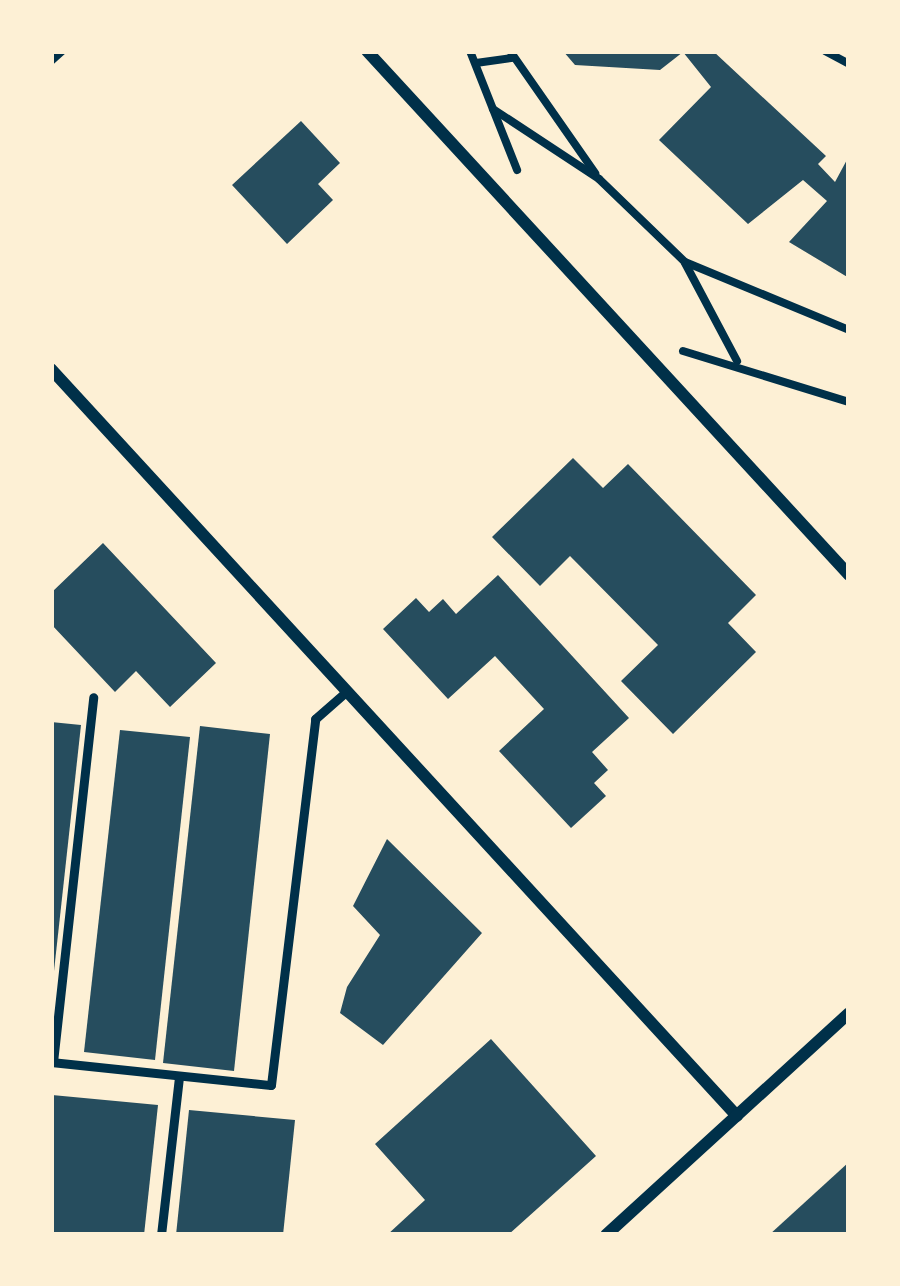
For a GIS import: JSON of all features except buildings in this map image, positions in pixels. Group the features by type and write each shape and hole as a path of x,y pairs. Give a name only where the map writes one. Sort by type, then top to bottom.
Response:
{"street":[{"path":"367,51 849,574"},
{"path":"51,368 737,1115"},
{"path":"606,1235 849,1012"}],"lane":[{"path":"93,697 52,1062 272,1085 315,719 347,691"},
{"path":"161,1235 179,1076"}],"path":[{"path":"51,61 62,51"},
{"path":"470,51 517,170"},
{"path":"826,51 849,64"},
{"path":"476,63 512,55 599,179"},
{"path":"493,109 599,179 685,262 738,363"},
{"path":"685,262 849,330"},
{"path":"683,351 738,363 849,402"}]}
